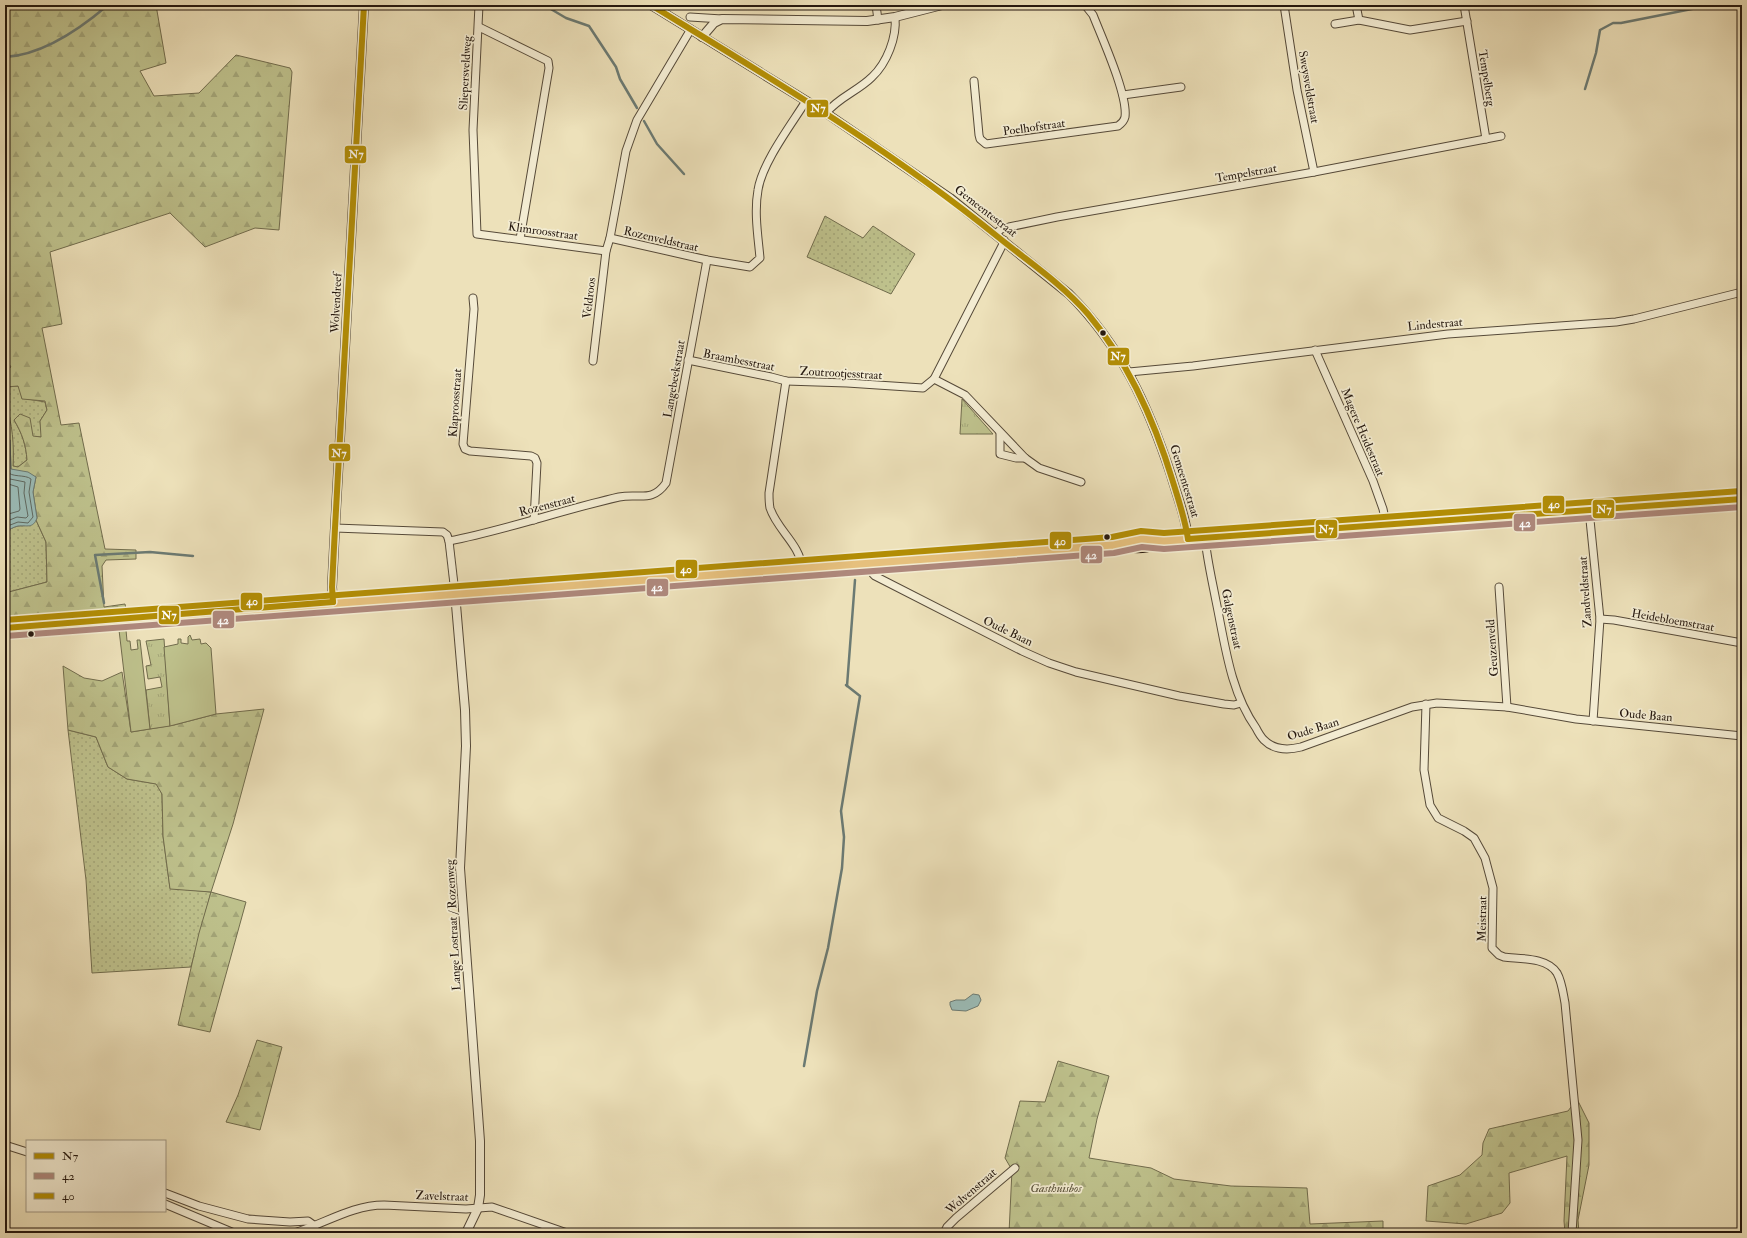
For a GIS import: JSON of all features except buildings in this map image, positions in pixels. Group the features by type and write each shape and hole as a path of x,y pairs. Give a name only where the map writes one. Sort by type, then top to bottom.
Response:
{"main road":[{"path":"5,628 333,602 1123,544 1135,539 1149,538 1163,541 1742,499"}],"street":[{"name":"Wolvendreef","path":"333,602 332,587 335,528 364,5"},
{"path":"479,5 479,28"},
{"name":"Gemeentestraat","path":"651,5 826,113 950,198 1004,240 1069,294 1104,333 1129,372 1159,437 1178,497 1188,539"},
{"path":"876,5 878,20"},
{"path":"690,17 722,20 878,20 942,5"},
{"name":"Poelhofstraat","path":"974,81 979,135 980,139 986,144 1118,126 1122,124 1125,117 1123,96 1093,15 1085,5"},
{"name":"Sweysveldstraat","path":"1284,5 1297,90 1314,172"},
{"path":"1356,5 1359,20"},
{"name":"Tempelberg","path":"1464,5 1486,139"},
{"path":"826,113 836,102 872,77 879,68 888,53 893,38 895,17"},
{"path":"702,37 714,23 722,20"},
{"path":"1335,24 1359,20 1410,30 1467,21"},
{"name":"Sliepersveldweg","path":"477,234 473,130 479,28 548,61 549,68 520,239"},
{"name":"Rozenveldstraat","path":"691,29 637,120 626,151 610,238 707,260 750,267 760,258 756,206 758,189 770,160 806,101"},
{"path":"1123,96 1181,87"},
{"name":"Tempelstraat","path":"996,234 1001,229 1043,220 1314,172 1501,136"},
{"name":"Klimroosstraat","path":"477,234 606,251"},
{"name":"Veldroos","path":"593,362 606,251 610,238"},
{"path":"1004,240 934,379 965,395 1025,458 1039,468 1081,482"},
{"name":"Langebeekstraat","path":"652,496 660,491 666,483 707,260"},
{"name":"Lindestraat","path":"1129,372 1193,366 1448,334 1616,322 1634,319 1742,292"},
{"name":"Klaproosstraat","path":"473,298 474,309 463,444 465,450 470,451 531,456 535,458 537,463 534,520"},
{"name":"Magere Heidestraat","path":"1315,350 1373,481 1383,509 1386,524"},
{"name":"Braambesstraat","path":"688,360 786,381"},
{"name":"Zoutrootjesstraat","path":"802,568 801,558 769,507 769,493 786,381 840,382 923,388 934,379"},
{"path":"1000,433 1000,454 1016,458 1025,458"},
{"name":"Rozenstraat","path":"449,541 621,497 652,496"},
{"name":"Zandveldstraat","path":"1589,510 1600,619 1594,721"},
{"path":"335,528 443,532 447,535 449,541 455,593"},
{"name":"Galgenstraat","path":"1205,538 1230,666 1235,688 1241,703"},
{"name":"Oude Baan","path":"872,563 873,574 875,576 1022,651 1049,663 1076,672 1179,696 1224,704 1234,705 1241,703 1264,741 1280,748 1291,749 1412,707 1437,703 1507,707 1594,721 1742,736"},
{"name":"Geuzenveld","path":"1499,587 1507,707"},
{"name":"Lange Lostraat / Rozenweg","path":"455,593 466,731 460,868 480,1141 480,1195 478,1208 466,1233"},
{"name":"Heidebloemstraat","path":"1600,619 1614,620 1742,643"},
{"name":"Meistraat","path":"1426,704 1424,770 1429,800 1438,818 1464,831 1474,838 1484,854 1489,867 1493,888 1492,948 1499,955 1504,957 1541,962 1550,966 1557,974 1561,983 1565,1003 1578,1140 1572,1233"},
{"path":"5,1145 26,1152"},
{"name":"Wolvenstraat","path":"944,1233 947,1227 956,1218 1015,1168"},
{"path":"166,1193 199,1206 248,1219 290,1222 308,1221 315,1226"},
{"path":"166,1204 234,1233"},
{"name":"Zavelstraat","path":"294,1233 315,1226 352,1210 374,1205 478,1208 492,1207 567,1233"}],"green space":[{"path":"5,5 156,5 166,63 140,71 154,96 199,93 236,55 290,68 292,72 279,230 255,228 205,247 170,213 50,252 62,324 42,328 61,425 79,423 105,549 136,550 136,559 106,560 102,566 104,607 125,604 126,609 5,620 5,593 47,582 46,542 36,520 37,518 33,492 36,477 11,469 10,440 6,437 5,441 5,404 10,419 13,466 18,467 27,460 23,439 14,420 20,414 30,418 33,436 41,437 40,421 47,410 45,401 22,399 18,386 6,387 5,385 5,371 11,367 5,358"},
{"path":"825,216 863,238 873,226 915,254 891,294 807,257"},
{"path":"5,385 6,387 19,386 22,398 45,402 47,410 40,421 42,437 33,437 14,420 23,439 27,460 18,467 13,466 13,446 5,395"},
{"path":"962,399 993,434 960,434"},
{"path":"36,520 46,542 47,582 5,593 5,532 16,526 30,525"},
{"path":"119,630 126,630 127,641 130,641 131,650 138,649 137,640 140,640 150,729 131,732"},
{"path":"190,635 192,640 200,639 201,644 206,643 211,648 216,714 170,726 164,647 178,644 178,639 181,639 181,643 188,644 188,637"},
{"path":"164,639 170,726 150,729 146,690 162,687 160,677 148,679 146,666 151,665 146,641"},
{"path":"63,666 84,678 102,681 122,672 131,732 174,725 216,714 264,709 233,824 211,892 170,889 163,836 162,794 156,784 127,779 108,767 96,737 68,730"},
{"path":"68,730 96,737 108,767 127,779 157,784 162,794 163,836 170,888 211,892 191,967 92,973 86,880"},
{"path":"211,892 246,902 210,1032 178,1025 199,933"},
{"path":"257,1040 282,1047 260,1130 226,1122 238,1095"},
{"name":"Gasthuisbos","path":"1058,1061 1109,1076 1097,1119 1089,1158 1151,1168 1174,1179 1231,1186 1307,1188 1310,1224 1383,1221 1383,1233 1009,1233 1012,1170 1005,1158 1020,1101 1045,1102"},
{"path":"1577,1099 1589,1123 1589,1165 1578,1220 1579,1233 1565,1233 1564,1221 1567,1156 1509,1173 1510,1203 1502,1213 1466,1224 1426,1221 1428,1186 1460,1175 1482,1155 1483,1143 1489,1129 1568,1111"}],"water":[{"path":"6,437 10,440 11,469 28,472 36,477 33,492 37,518 32,525 16,526 5,532"},
{"path":"973,994 979,995 981,1000 978,1006 966,1011 952,1010 950,1002 965,1000"}],"waterway":[{"path":"5,57 19,55 47,46 85,23 108,5"},
{"path":"544,5 566,18 589,26 616,67 620,79 637,108"},
{"path":"1585,89 1596,53 1600,30 1613,23 1621,23 1712,5"},
{"path":"644,121 657,144 684,174"},
{"path":"104,603 95,555 150,552 193,556"},
{"path":"847,686 855,580"},
{"path":"804,1066 817,991 828,948 842,868 844,837 841,811 860,696 846,685"}],"transit line":[{"name":"N7","path":"333,602 332,587 335,528 364,5"},
{"name":"N7","path":"651,5 829,115 915,174 1045,274 1078,303 1103,333 1116,352 1149,415 1166,460 1182,510 1188,539"},
{"name":"40","path":"5,620 1112,537 1141,531 1164,533 1741,491"},
{"name":"N7","path":"1188,539 1742,499"},
{"name":"42","path":"6,636 1114,553 1142,547 1164,549 1742,507"},
{"name":"N7","path":"5,628 333,602"}]}
